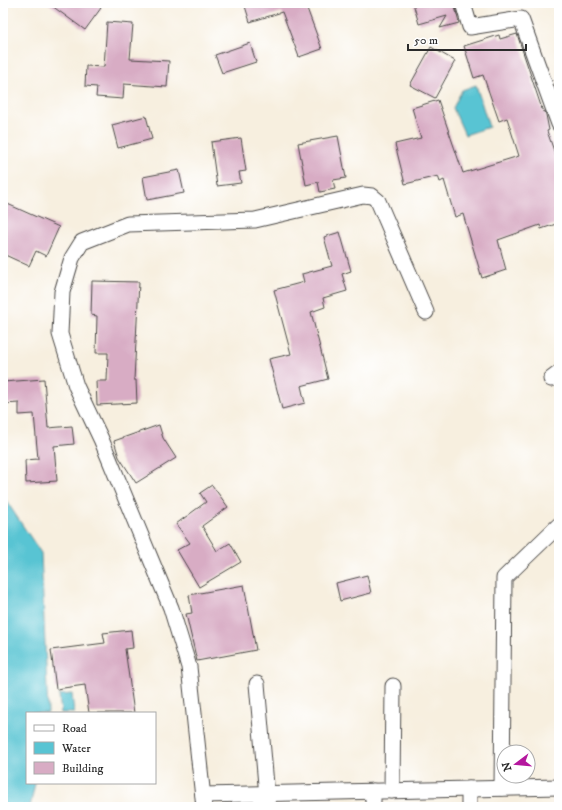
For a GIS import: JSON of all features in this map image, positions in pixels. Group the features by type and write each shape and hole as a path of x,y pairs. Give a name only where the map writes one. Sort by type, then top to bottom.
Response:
{"street":[{"path":"463,3 470,27 521,19 559,124"},
{"path":"426,312 378,201 372,196 363,195 255,220 128,224 82,242 72,258 62,292 60,334 76,386 101,439 171,608 189,667 203,801 268,800 373,791 559,787"},
{"path":"502,788 504,578 559,525"},
{"path":"257,684 268,800"},
{"path":"392,791 394,686"},
{"path":"469,789 469,807"},
{"path":"373,791 373,807"}],"water":[{"path":"476,85 489,127 465,135 453,108 462,90"},
{"path":"3,496 41,553 48,712 26,712 26,784 35,784 30,807 3,807"},
{"path":"72,694 74,712 61,712 59,695"}],"building":[{"path":"48,3 94,3 101,8 85,30"},
{"path":"244,3 305,3 322,49 299,57 282,12 250,22"},
{"path":"413,3 454,3 459,23 440,28 447,16 419,24"},
{"path":"107,22 133,24 130,59 169,61 167,87 124,84 123,99 96,97 97,87 85,86 86,66 104,67"},
{"path":"517,34 543,112 545,111 549,130 547,131 559,165 559,223 541,229 540,225 498,240 506,270 482,278 463,214 455,217 444,180 440,182 438,176 405,184 395,144 421,138 412,108 438,100 463,173 519,156 507,118 499,121 483,75 474,78 464,46 499,35 500,39"},
{"path":"250,43 256,62 222,73 215,55"},
{"path":"431,47 455,61 435,98 410,85"},
{"path":"146,116 152,139 118,148 112,125"},
{"path":"338,136 346,178 333,180 335,189 320,192 318,182 306,185 298,143"},
{"path":"241,138 246,171 239,172 241,183 217,186 211,142"},
{"path":"179,170 184,193 147,200 143,177"},
{"path":"3,202 59,227 46,256 36,251 29,266 3,254"},
{"path":"340,232 351,271 342,274 347,291 323,298 325,307 311,312 328,379 301,386 305,403 282,409 269,359 291,354 274,290 304,282 302,274 332,266 324,237"},
{"path":"92,281 139,282 134,380 136,380 137,403 97,405 96,381 107,381 108,353 96,353 97,316 91,315"},
{"path":"44,379 48,428 72,426 74,444 54,446 57,481 26,483 25,460 38,459 34,414 19,415 19,403 3,404 3,382"},
{"path":"159,425 163,438 176,458 136,483 119,457 114,441"},
{"path":"212,485 228,507 202,526 217,551 230,543 241,562 199,587 177,550 190,543 176,524 206,502 200,493"},
{"path":"367,575 371,593 340,601 336,583"},
{"path":"244,585 256,650 197,661 186,614 192,613 189,595"},
{"path":"131,630 133,648 125,649 134,712 89,712 85,685 56,689 51,650 105,643 103,633"}]}
